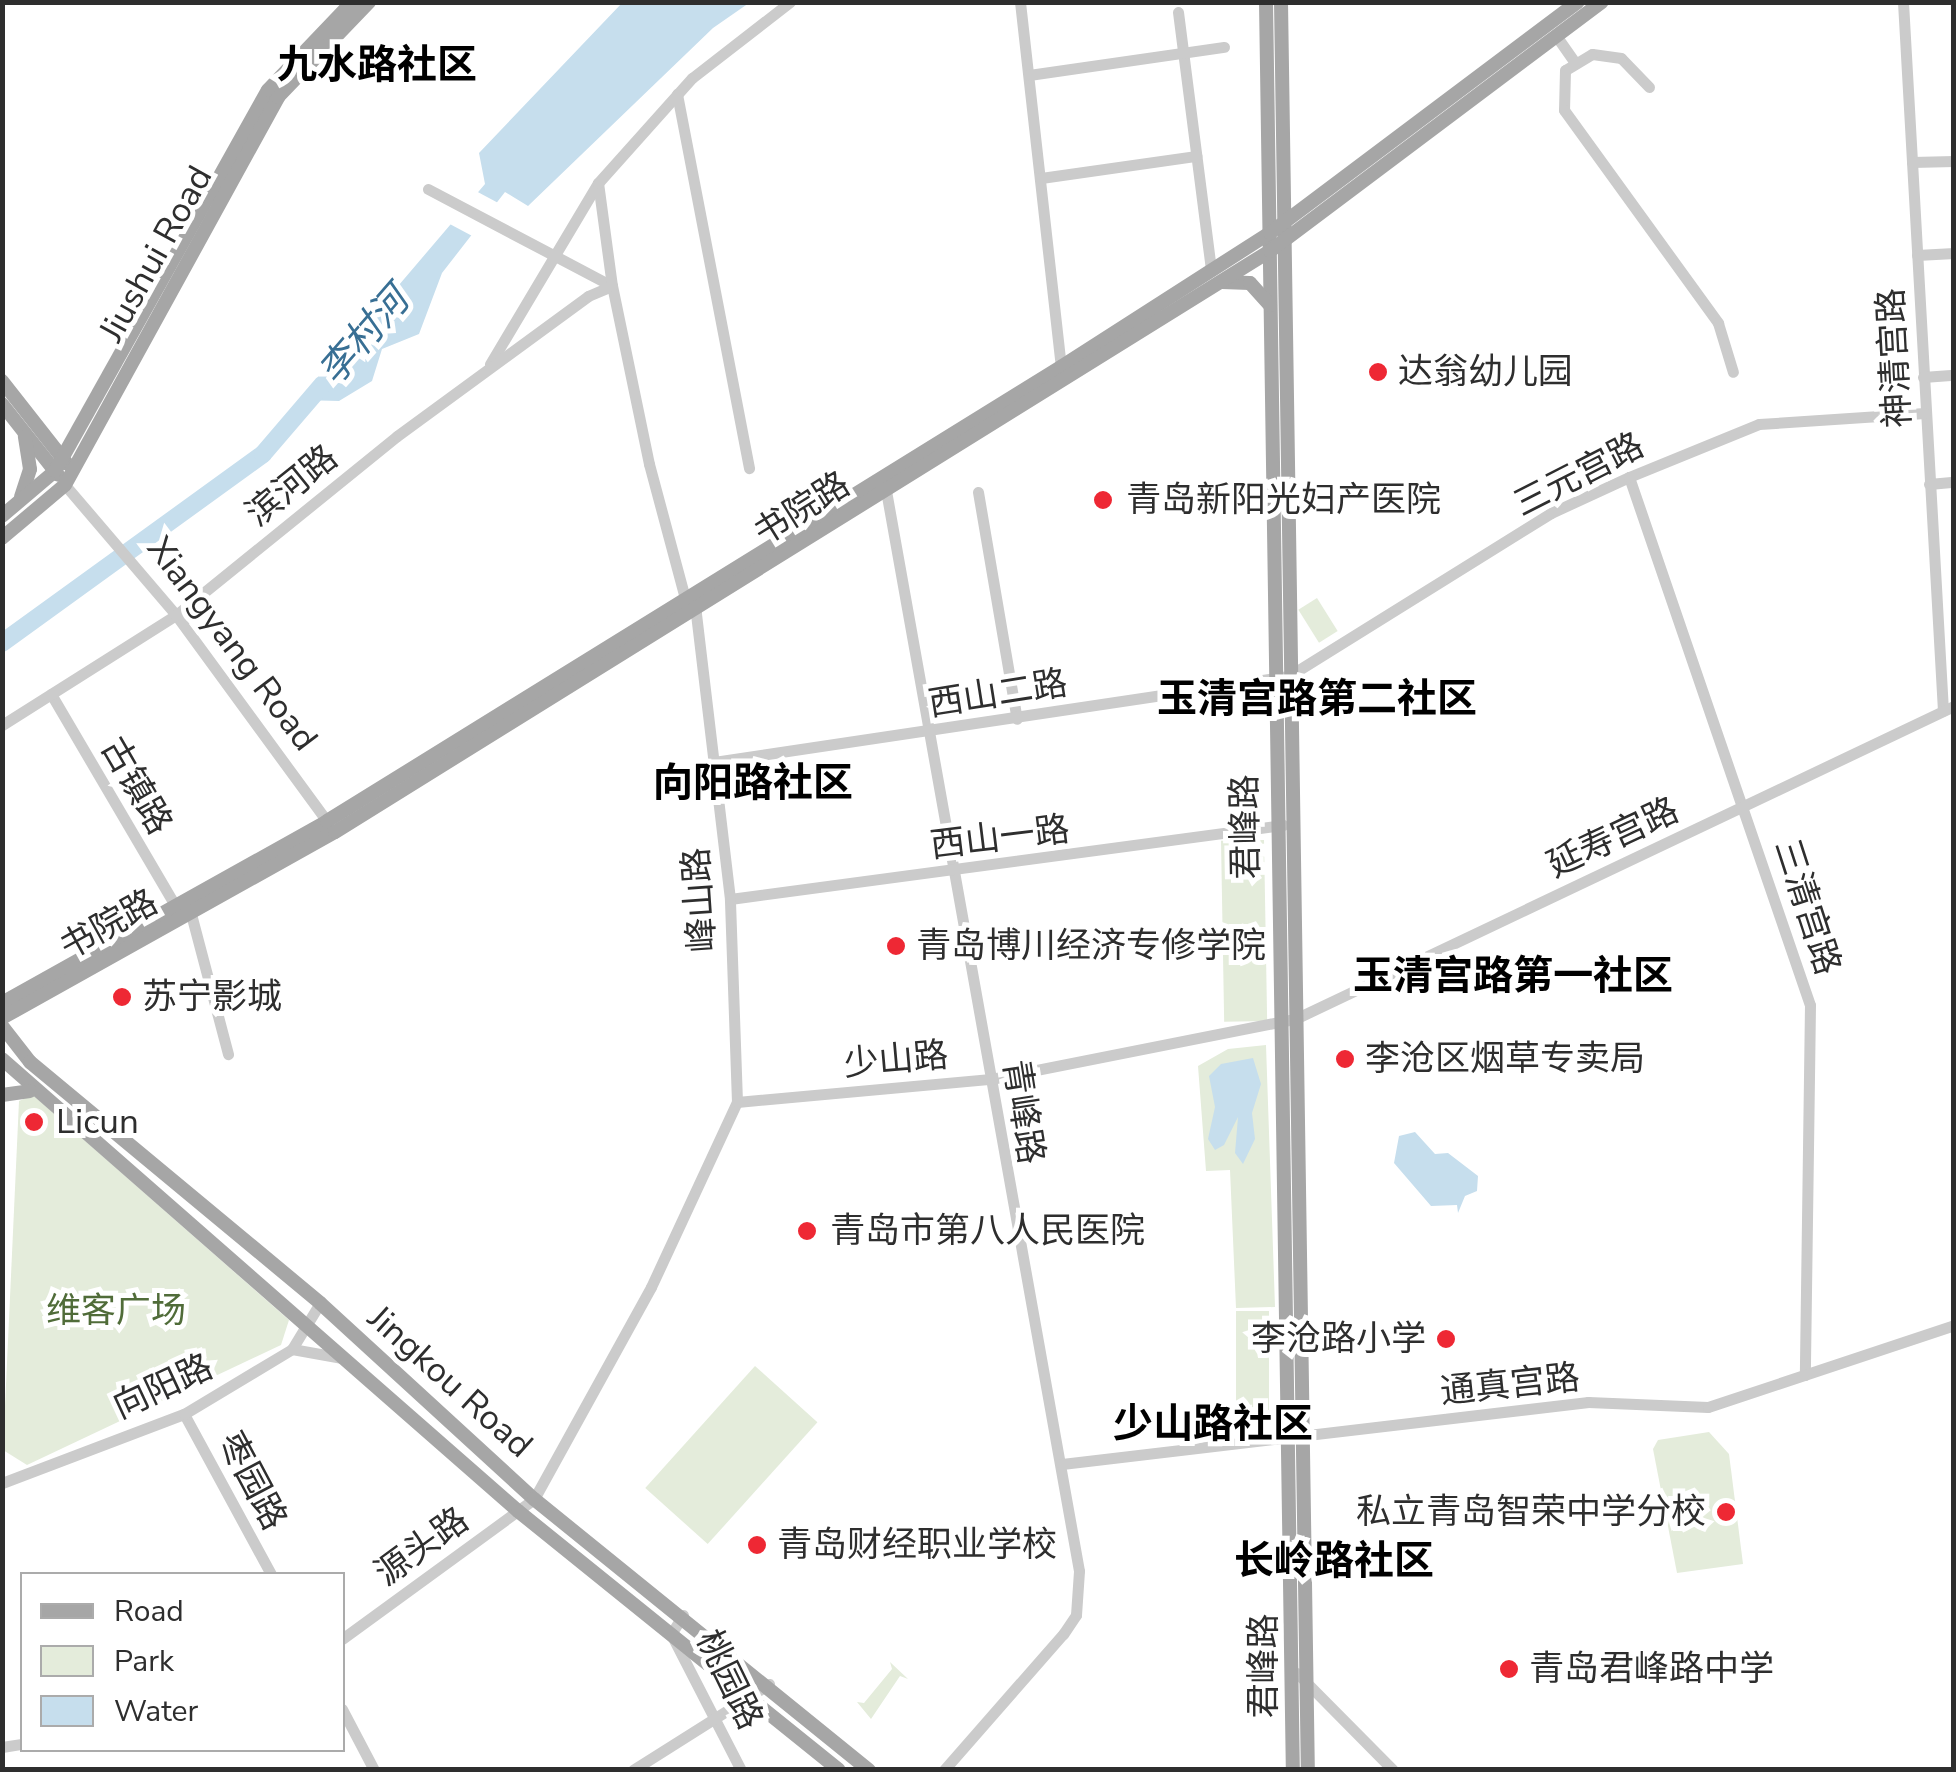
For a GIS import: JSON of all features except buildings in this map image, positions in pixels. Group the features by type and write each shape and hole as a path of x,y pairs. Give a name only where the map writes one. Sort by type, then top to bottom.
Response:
{"main road":[{"name":"Jiushui Road","path":"63,466 268,90 352,2"},
{"name":"Jiushui Road","path":"2,516 63,466 278,98 369,2"},
{"name":"君峰路","path":"1266,2 1287,1440 1297,1673 1293,1770"},
{"name":"君峰路","path":"1281,2 1295,1019 1312,1682 1308,1770"},
{"name":"书院路","path":"2,1018 191,914 691,607 1216,276 1285,220 1578,2"},
{"name":"书院路","path":"884,484 1060,367 1216,276 1270,251 1602,2"},
{"path":"1216,276 1250,283 1271,309"},
{"path":"2,382 63,466 72,489 2,538"},
{"path":"2,404 63,466"},
{"path":"18,503 30,468 24,430"},
{"name":"书院路","path":"2,1002 174,905 331,826"},
{"name":"Jingkou Road","path":"2,1026 30,1062 320,1303 534,1499 770,1684 869,1770"},
{"name":"Jingkou Road","path":"2,1059 36,1093 518,1510 839,1770"},
{"path":"2,1095 12,1088 36,1093"}],"street":[{"path":"486,371 598,183 677,94 790,2"},
{"path":"1020,2 1060,367"},
{"name":"神清宫路","path":"1903,2 1925,413 1948,708"},
{"path":"1178,12 1216,276"},
{"path":"1557,38 1574,61"},
{"path":"1029,75 1224,46"},
{"path":"1649,87 1621,58 1592,54 1574,61 1565,70 1564,110 1718,324 1733,372"},
{"path":"677,94 749,468"},
{"path":"1040,178 1196,156"},
{"path":"1912,162 1954,160"},
{"name":"峰山路","path":"534,1499 651,1287 737,1102 730,899 691,607 612,286 598,183"},
{"path":"428,189 612,286"},
{"path":"1917,254 1954,253"},
{"name":"滨河路","path":"2,725 171,610 486,371 612,286"},
{"path":"1924,377 1954,375"},
{"name":"三元宫路","path":"1289,676 1551,513 1629,477 1759,424 1925,413"},
{"name":"三清宫路","path":"1629,477 1810,1006 1804,1374"},
{"path":"1930,484 1954,482"},
{"name":"青峰路","path":"884,484 956,872 1016,1246 1062,1464 1079,1571 1076,1615 944,1770"},
{"name":"Xiangyang Road","path":"72,489 171,610 331,826"},
{"path":"978,492 1017,720"},
{"name":"西山二路","path":"714,762 1017,720 1289,676"},
{"name":"古镇路","path":"51,694 174,905"},
{"name":"延寿宫路","path":"1295,1019 1948,708"},
{"name":"西山一路","path":"730,899 956,872 1292,824"},
{"path":"191,914 228,1054"},
{"name":"少山路","path":"737,1102 991,1079 1295,1019"},
{"name":"向阳路","path":"2,1484 184,1414 292,1349 320,1303"},
{"name":"通真宫路","path":"1062,1464 1588,1402 1684,1410 1954,1325"},
{"path":"292,1349 345,1358"},
{"name":"枣园路","path":"184,1414 270,1572"},
{"name":"源头路","path":"345,1637 534,1499"},
{"name":"桃园路","path":"683,1615 672,1634 742,1770"},
{"path":"1297,1673 1312,1682 1393,1770"},
{"path":"633,1770 770,1684"},
{"path":"345,1715 374,1770"}],"green space":[{"path":"1317,598 1338,631 1319,643 1298,610"},
{"path":"1264,840 1267,1021 1224,1022 1221,841"},
{"path":"1266,1045 1275,1307 1236,1308 1230,1170 1206,1171 1198,1066 1228,1049"},
{"name":"维客广场","path":"33,1095 289,1320 281,1345 27,1465 3,1450 19,1101"},
{"path":"1236,1311 1269,1311 1269,1414 1236,1414"},
{"path":"755,1366 817,1422 708,1544 645,1488"},
{"path":"1709,1432 1729,1454 1743,1564 1677,1573 1653,1449 1658,1440"},
{"path":"890,1662 908,1679 900,1676 871,1719 857,1702 864,1703 892,1669"}],"water":[{"path":"622,3 749,3 713,28 528,206 505,192 442,273 419,334 382,349 372,381 339,401 301,400 485,184 479,153"},
{"path":"1253,1058 1261,1084 1252,1113 1255,1139 1243,1164 1235,1153 1238,1117 1224,1145 1215,1150 1208,1139 1215,1107 1209,1076 1221,1064"},
{"path":"1415,1132 1435,1154 1448,1153 1478,1176 1477,1191 1465,1196 1458,1213 1457,1205 1431,1206 1394,1163 1399,1136"}],"pier":[{"path":"474,190 502,205 476,238 446,222"}],"waterway":[{"name":"李村河","path":"2,643 263,454 323,384"}],"place":[{"name":"达翁幼儿园","path":"1378,372"},
{"name":"青岛新阳光妇产医院","path":"1103,500"},
{"name":"青岛博川经济专修学院","path":"896,946"},
{"name":"苏宁影城","path":"122,997"},
{"name":"李沧区烟草专卖局","path":"1345,1059"},
{"name":"Licun","path":"34,1122"},
{"name":"青岛市第八人民医院","path":"807,1231"},
{"name":"李沧路小学","path":"1446,1339"},
{"name":"私立青岛智荣中学分校","path":"1726,1512"},
{"name":"青岛财经职业学校","path":"757,1545"},
{"name":"青岛君峰路中学","path":"1509,1669"}],"district":[{"name":"九水路社区","path":"377,65"},
{"name":"玉清宫路第二社区","path":"1317,699"},
{"name":"向阳路社区","path":"753,783"},
{"name":"玉清宫路第一社区","path":"1513,976"},
{"name":"少山路社区","path":"1213,1424"},
{"name":"长岭路社区","path":"1334,1561"}]}
